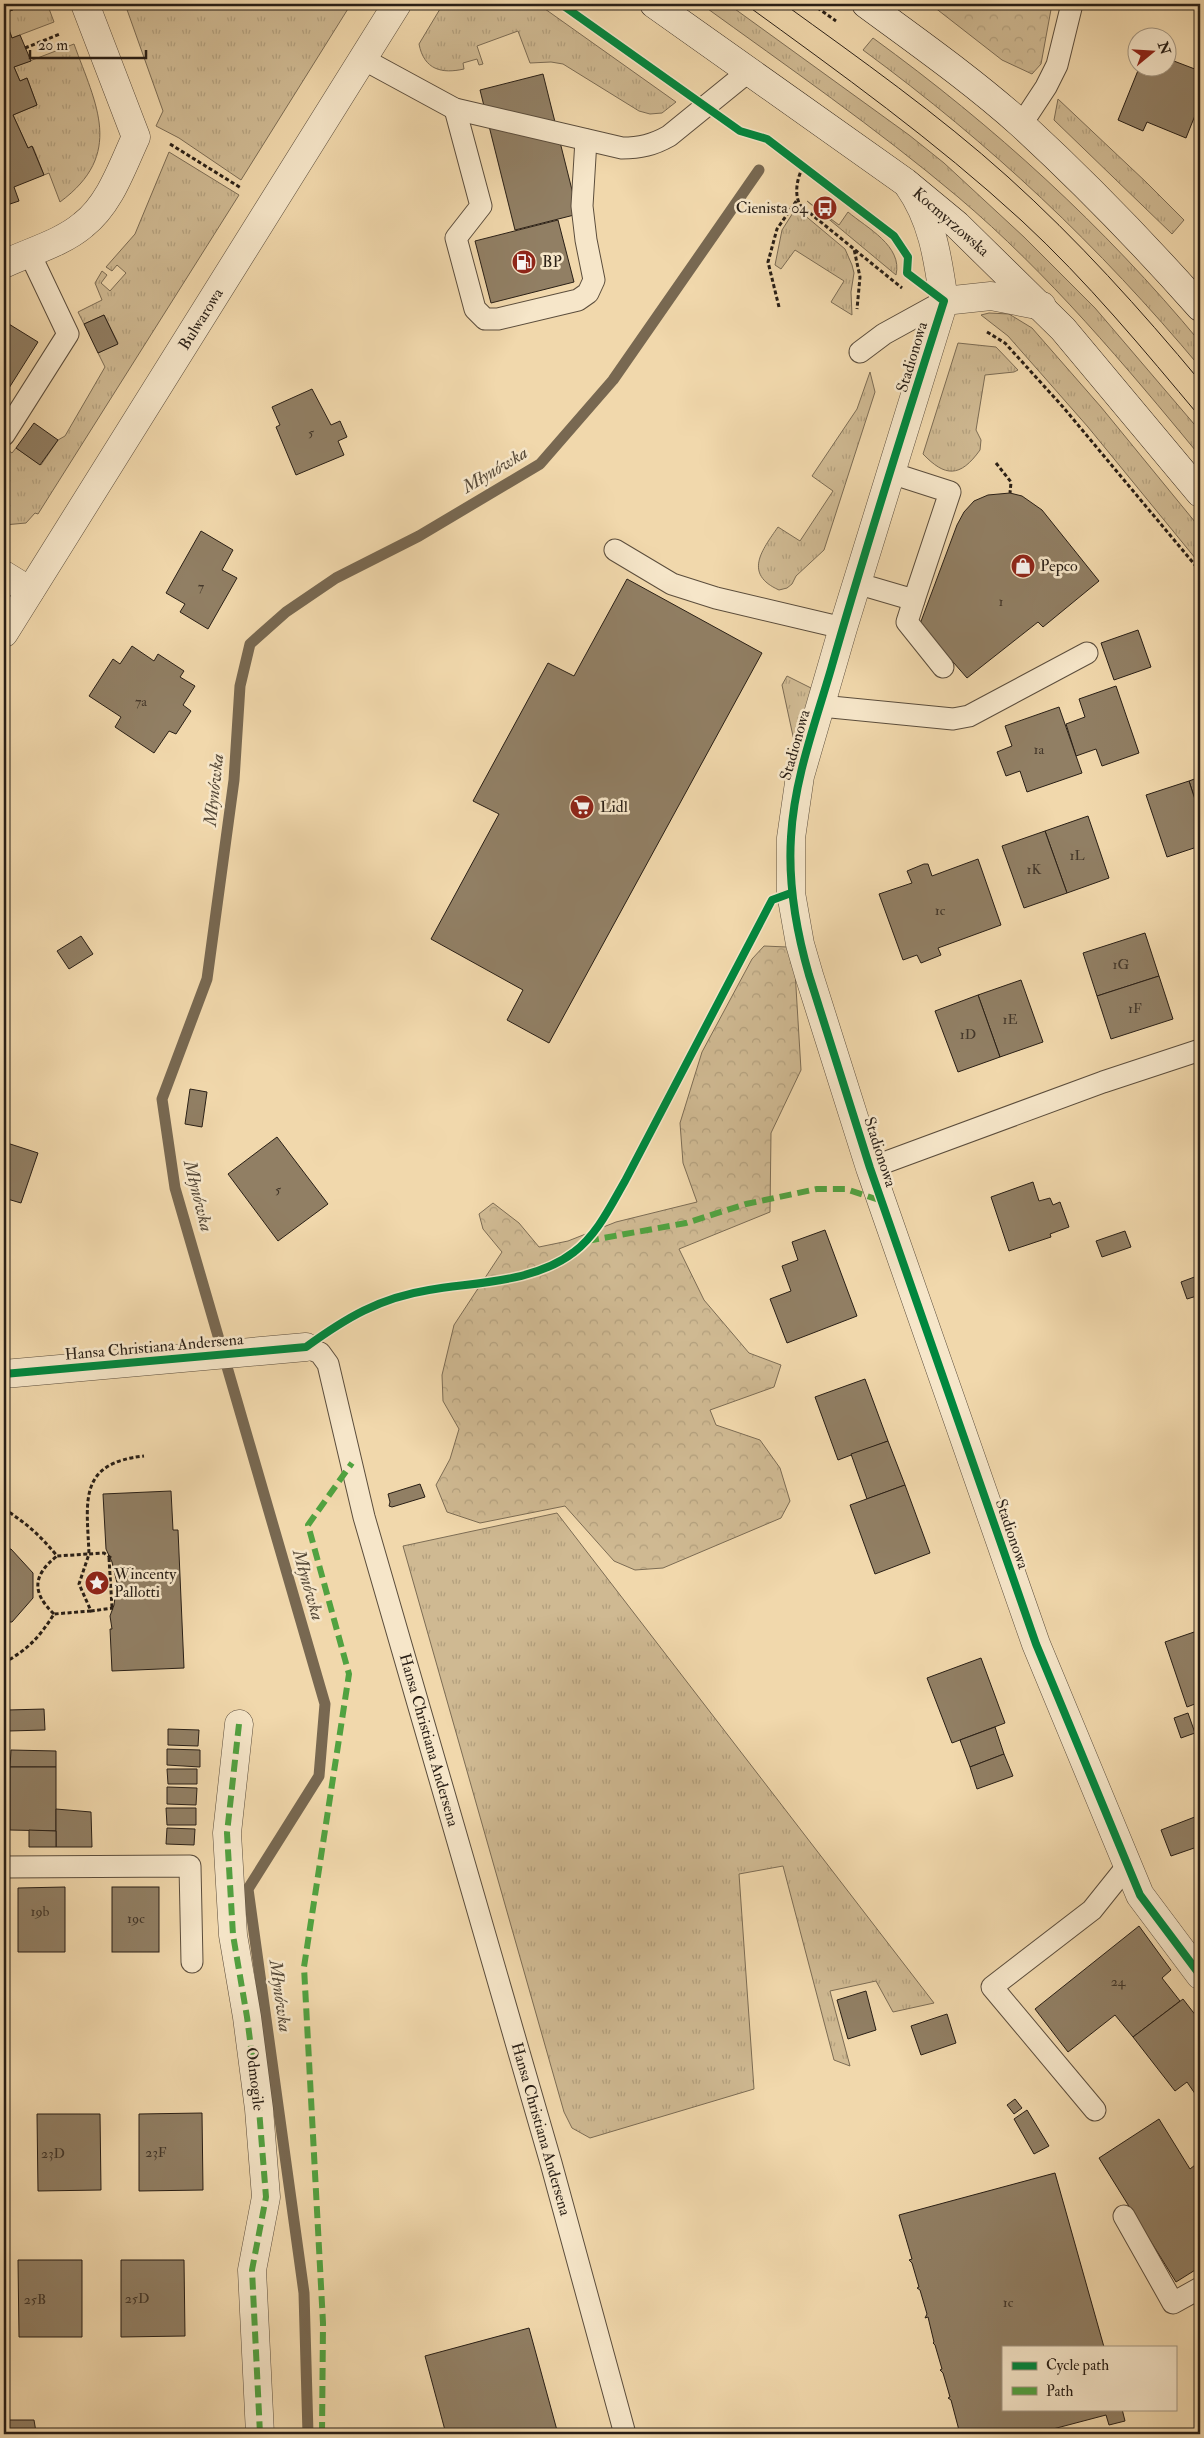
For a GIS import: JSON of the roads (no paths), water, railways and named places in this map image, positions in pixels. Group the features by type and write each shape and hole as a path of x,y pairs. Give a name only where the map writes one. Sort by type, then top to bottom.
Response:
{"street":[{"path":"4,264 71,233 93,216 112,189 136,137 85,4"},
{"name":"Bulwarowa","path":"4,633 397,4"},
{"name":"Kocmyrzowska","path":"654,4 905,182 957,225 1042,306 1109,382 1200,493"},
{"path":"866,4 979,90 1021,125 1092,191 1200,308"},
{"name":"Stadionowa","path":"905,182 922,208 929,225 935,246 944,301 842,628 796,796 790,838 791,893 800,944 808,975 870,1168 1036,1644 1140,1895 1200,1975"},
{"path":"944,301 991,296 1042,306"},
{"path":"4,575 30,592"},
{"name":"Hansa Christiana Andersena","path":"4,1374 306,1347"},
{"name":"Odmogile","path":"239,1724 227,1833 232,1935 247,2017 259,2109 266,2197 252,2270 260,2434"}],"lane":[{"path":"1021,125 1046,87 1057,65 1072,4"},
{"path":"363,59 456,109 622,148 638,148 656,144 699,113 749,71"},
{"path":"456,109 481,206 456,238 475,309 485,319 498,319 578,300 584,297 592,288 594,272 586,240 582,206 586,140"},
{"path":"4,435 68,334 29,252"},
{"path":"860,352 884,334 944,301"},
{"path":"891,473 950,492 907,622 943,667"},
{"path":"615,550 672,584 716,598 842,628"},
{"path":"856,583 914,600"},
{"path":"821,706 953,718 969,716 1087,653"},
{"path":"870,1168 1103,1082 1200,1050"},
{"name":"Hansa Christiana Andersena","path":"306,1347 320,1353 328,1364 364,1517 551,2163 625,2434"},
{"path":"1095,2110 992,1987 1092,1910 1128,1865"},
{"path":"4,1867 190,1866 192,1962"},
{"path":"1124,2216 1173,2303 1200,2288"}],"waterway":[{"name":"Młynówka","path":"308,2434 304,2293 248,1889 319,1776 325,1704 175,1188 162,1099 207,979 234,780 240,686 250,644 286,612 336,578 419,536 540,464 613,380 759,170"}],"tram line":[{"path":"745,4 921,135 1022,221 1092,291 1200,417"},
{"path":"784,4 926,109 1008,177 1059,225 1108,276 1200,381"}],"place":[{"name":"Cienista 04","path":"825,208"},
{"name":"BP","path":"524,262"},
{"name":"Pepco","path":"1023,566"},
{"name":"Lidl","path":"582,807"},
{"name":"Wincenty Pallotti","path":"97,1583"}]}
